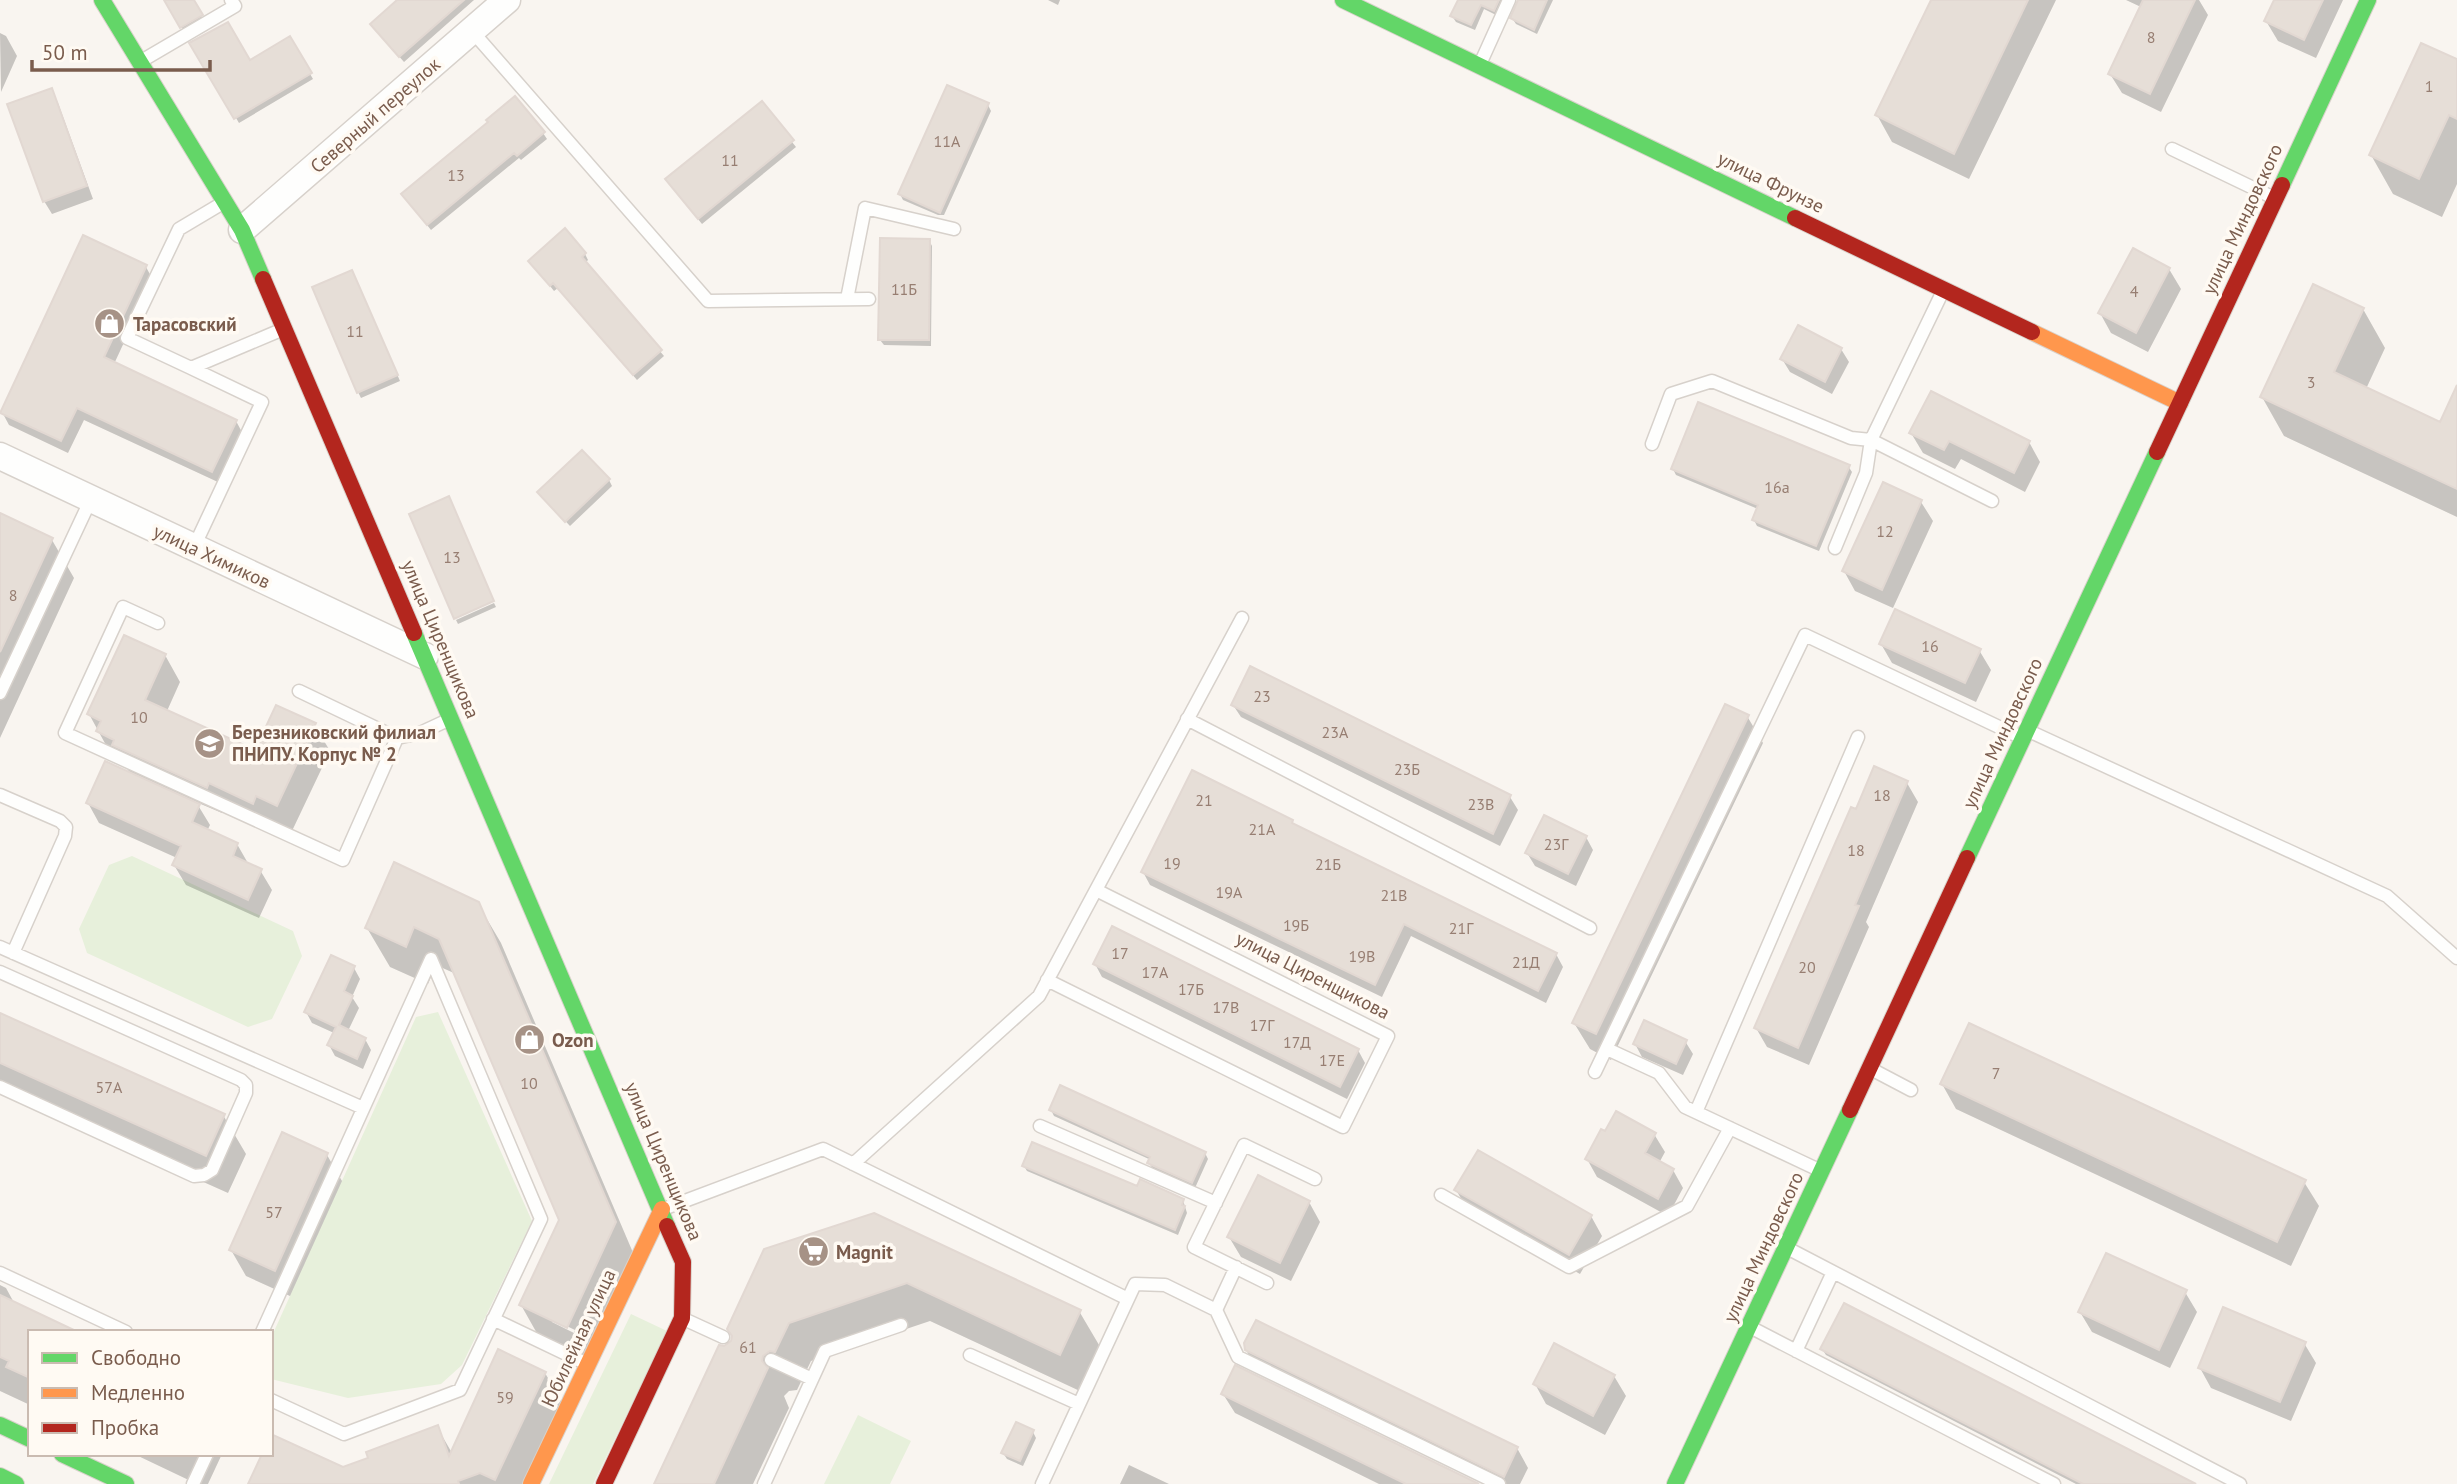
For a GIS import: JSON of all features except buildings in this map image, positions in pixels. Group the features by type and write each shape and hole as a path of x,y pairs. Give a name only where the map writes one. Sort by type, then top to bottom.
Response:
{"street":[{"name":"улица Циренщикова","path":"102,0 242,230 662,1209 683,1262 682,1318"},
{"name":"Северный переулок","path":"242,230 507,0"},
{"name":"улица Фрунзе","path":"1343,0 2180,403"},
{"name":"улица Миндовского","path":"1675,1484 2368,0"},
{"name":"улица Химиков","path":"0,456 425,656"},
{"name":"Юбилейная улица","path":"531,1484 662,1209"},
{"path":"604,1484 682,1318"},
{"path":"0,1425 28,1438"},
{"path":"66,1456 126,1484"},
{"path":"0,1476 16,1484"}],"lane":[{"path":"139,62 234,6 231,0"},
{"path":"1479,65 1509,0"},
{"path":"472,30 709,301 869,299"},
{"path":"2172,149 2275,198"},
{"path":"194,547 262,402 127,338 179,229 224,202"},
{"path":"847,299 865,208 954,229"},
{"path":"1835,548 1866,473 1871,440 1944,289"},
{"path":"191,368 284,328"},
{"path":"1652,444 1671,394 1712,382 1851,439 1871,440 1992,501"},
{"path":"0,693 91,499"},
{"path":"158,623 122,607 65,733 343,860 397,738"},
{"path":"853,1164 1039,996 1242,618"},
{"path":"1595,1072 1805,635 2387,896 2457,958"},
{"path":"299,691 397,738 419,733 452,719"},
{"path":"1187,719 1590,928"},
{"path":"1696,1112 1858,737"},
{"path":"0,795 60,821 66,827 65,836 13,953"},
{"name":"улица Циренщикова","path":"1047,980 1343,1127 1388,1036 1096,890"},
{"path":"0,947 363,1108"},
{"path":"263,1330 431,959 541,1219 460,1390 344,1434 273,1401"},
{"path":"0,972 241,1080 246,1085 246,1093 212,1170 204,1175 194,1176 0,1087"},
{"path":"1607,1049 1659,1073 1685,1107 1821,1171"},
{"path":"1869,1068 1911,1090"},
{"path":"1040,1126 1216,1203"},
{"path":"1441,1195 1569,1268 1687,1206 1730,1128"},
{"path":"1267,1283 1194,1247 1244,1144 1315,1179"},
{"path":"662,1209 823,1149 1128,1299"},
{"path":"1786,1248 2240,1484"},
{"path":"1216,1310 1236,1268"},
{"path":"1796,1351 1833,1272"},
{"path":"0,1273 122,1330"},
{"path":"1042,1484 1135,1284 1165,1285 1216,1310 1238,1357 1499,1484"},
{"path":"682,1318 723,1337"},
{"path":"493,1319 588,1364"},
{"path":"764,1484 825,1351 901,1325"},
{"path":"1749,1326 2054,1484"},
{"path":"970,1355 1079,1404"},
{"path":"771,1360 812,1379"},
{"path":"193,1484 206,1456"}],"green space":[{"path":"132,856 293,931 302,956 272,1019 248,1027 87,953 79,929 109,865"},
{"path":"438,1012 532,1221 462,1365 441,1384 348,1398 273,1379 273,1334 416,1017"},
{"path":"631,1314 667,1331 593,1484 549,1484"},
{"path":"858,1415 911,1441 890,1484 824,1484"}],"traffic: fast":[{"path":"102,0 242,230 263,279"},
{"path":"1343,0 1795,218"},
{"path":"2282,185 2368,0"},
{"path":"1967,858 2157,452"},
{"path":"414,633 667,1226"},
{"path":"1675,1484 1850,1110"},
{"path":"0,1425 28,1438"},
{"path":"66,1456 126,1484"},
{"path":"0,1476 16,1484"}],"traffic: slow":[{"path":"2032,332 2180,403"},
{"path":"531,1484 662,1209"}],"traffic: jam":[{"path":"2157,452 2282,185"},
{"path":"1795,218 2032,332"},
{"path":"263,279 414,633"},
{"path":"1850,1110 1967,858"},
{"path":"604,1484 682,1318 683,1262 667,1226"}],"place":[{"name":"Тарасовский","path":"110,324"},
{"name":"Березниковский филиал ПНИПУ. Корпус № 2","path":"209,743"},
{"name":"Ozon","path":"529,1040"},
{"name":"Magnit","path":"813,1252"}]}
